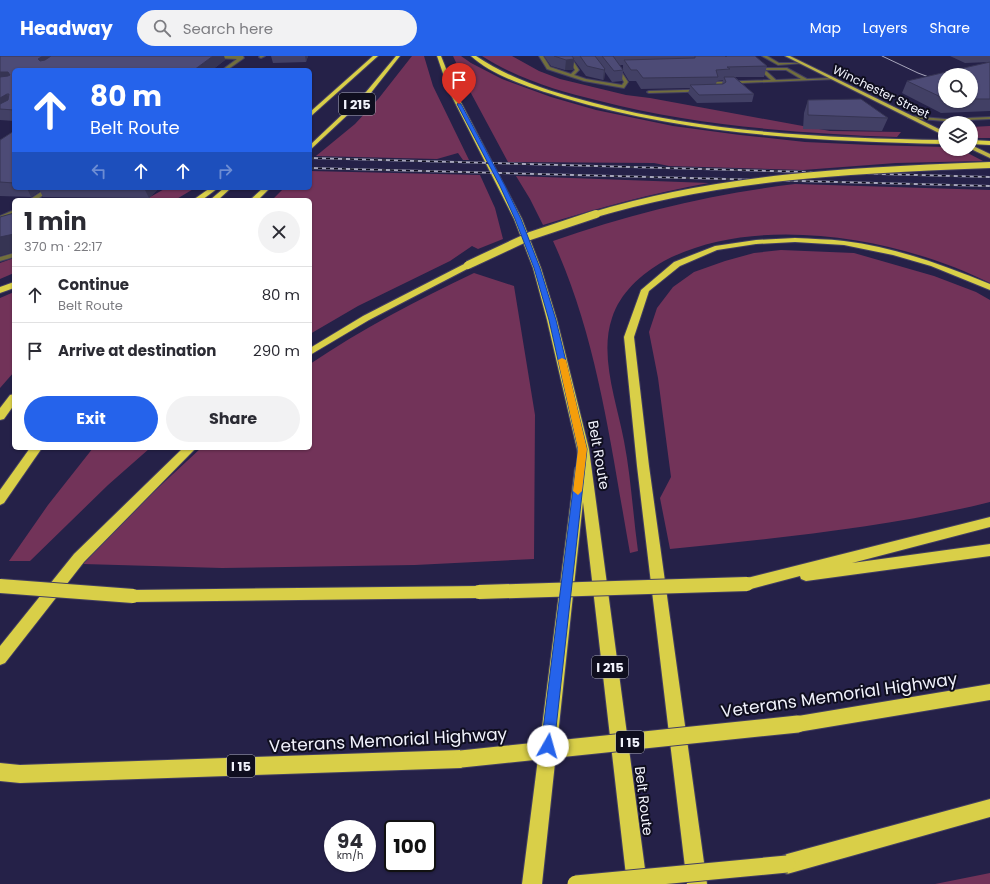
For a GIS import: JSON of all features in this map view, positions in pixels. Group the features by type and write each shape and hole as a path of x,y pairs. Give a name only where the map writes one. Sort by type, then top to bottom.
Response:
{"highway":[{"path":"312,114 376,56"},
{"name":"I 215","path":"312,146 362,99 386,73 398,56"},
{"name":"Belt Route","path":"439,56 452,91 518,219 537,268 552,320 583,449 637,884"},
{"path":"473,56 503,74 546,91 651,118 730,130 810,138 938,142"},
{"path":"978,142 990,143"},
{"path":"312,351 366,318 468,265 550,228 638,203 747,183 863,170 990,165"},
{"path":"200,198 212,190"},
{"path":"216,198 226,190"},
{"path":"256,198 264,190"},
{"path":"697,884 643,466 629,337 646,290 677,264 715,248 756,242 796,240 844,243 894,254 934,264 990,287"},
{"path":"0,290 12,286"},
{"path":"0,416 12,401"},
{"path":"532,884 583,449"},
{"path":"0,500 34,450"},
{"path":"0,658 79,558 188,450"},
{"path":"747,584 990,522"},
{"path":"0,586 133,596 479,592 747,584 990,550"},
{"name":"Veterans Memorial Highway","path":"0,772 20,774 461,759 798,724 990,692"},
{"path":"576,884 787,864 990,808"}],"main road":[{"name":"Winchester Street","path":"787,56 938,131"},
{"path":"978,150 990,156"}],"street":[{"path":"541,56 548,68 571,76 603,84 624,87 626,82 616,64 609,56"},
{"path":"568,56 577,70 571,76"},
{"path":"764,56 778,64 801,63"},
{"path":"204,57 243,57"},
{"path":"227,68 243,57"},
{"path":"617,68 624,68"},
{"path":"775,81 761,69 787,69 807,80"},
{"path":"603,84 608,80"},
{"path":"649,92 720,90 716,82 834,80"},
{"path":"910,117 945,120 990,118"},
{"path":"35,198 48,190"},
{"path":"0,214 12,214"},
{"path":"0,218 12,214"},
{"path":"0,259 12,256"}],"shaded area":[{"path":"412,56 424,56 433,86 469,160 463,160 458,153 437,159 316,156 355,124 379,98"},
{"path":"453,56 461,56 471,63 502,79 551,97 596,110 673,126 805,142 938,147 938,156 973,156 983,161 896,163 803,170 669,166 654,163 508,162 465,82"},
{"path":"482,56 512,56 539,71 560,79 626,95 650,98 830,131 901,132 897,137 822,133 747,127 673,117 637,110 569,93 524,78"},
{"path":"990,126 990,138 978,138 978,127"},
{"path":"312,171 480,175 495,208 503,239 478,249 472,246 450,261 358,306 312,333 312,198 274,198 282,190 312,190"},
{"path":"516,176 709,183 625,201 543,225"},
{"path":"795,184 990,190 990,283 954,267 914,254 872,243 828,237 784,235 741,237 701,246 664,261 647,272 632,285 620,300 612,318 608,333 607,348 610,380 626,455 638,551 630,553 609,434 592,355 568,278 553,241 642,213 733,193"},
{"path":"162,190 192,190 178,198 148,198"},
{"path":"781,250 854,253 934,276 976,292 990,300 990,502 911,519 831,531 670,549 660,498 671,477 658,378 649,332 657,308 673,287 694,272 754,253"},
{"path":"12,259 12,274 0,279 0,263"},
{"path":"474,273 514,286 535,415 534,559 415,565 222,568 83,564 117,526 199,450 312,450 312,363 390,316"},
{"path":"12,293 12,374 0,388 0,298"},
{"path":"91,450 148,450 108,485 30,561 9,561 48,505"},
{"path":"990,873 990,884 935,884"}],"building":[{"path":"0,56 43,56 38,59 40,61 51,56 213,56 197,68 12,68 12,110 0,109 0,104 8,100 9,94 0,98 0,77 10,75 8,72 0,72"},
{"path":"554,56 572,56 574,59 566,60"},
{"path":"580,56 595,56 605,69 587,66"},
{"path":"602,56 613,56 623,70 614,71"},
{"path":"695,56 755,56 767,66 727,67 730,69 716,70 718,77 643,78 637,70 631,70 624,60 695,58"},
{"path":"990,62 990,99 978,99 978,68 964,68"},
{"path":"938,74 938,96 907,81"},
{"path":"724,77 734,77 754,94 699,95 690,85 723,84 726,82"},
{"path":"861,99 888,118 808,115 808,100"},
{"path":"12,132 12,183 0,182 0,140"},
{"path":"12,214 12,234 0,237 0,217"}],"tram line":[{"path":"882,56 918,73 938,80"}],"railway":[{"path":"312,158 990,177"},
{"path":"312,168 990,186"}],"slow traffic":[{"path":"562,360 583,449 578,491"}],"route":[{"path":"459,104 518,219 537,268 552,320 583,449 548,746"}]}
